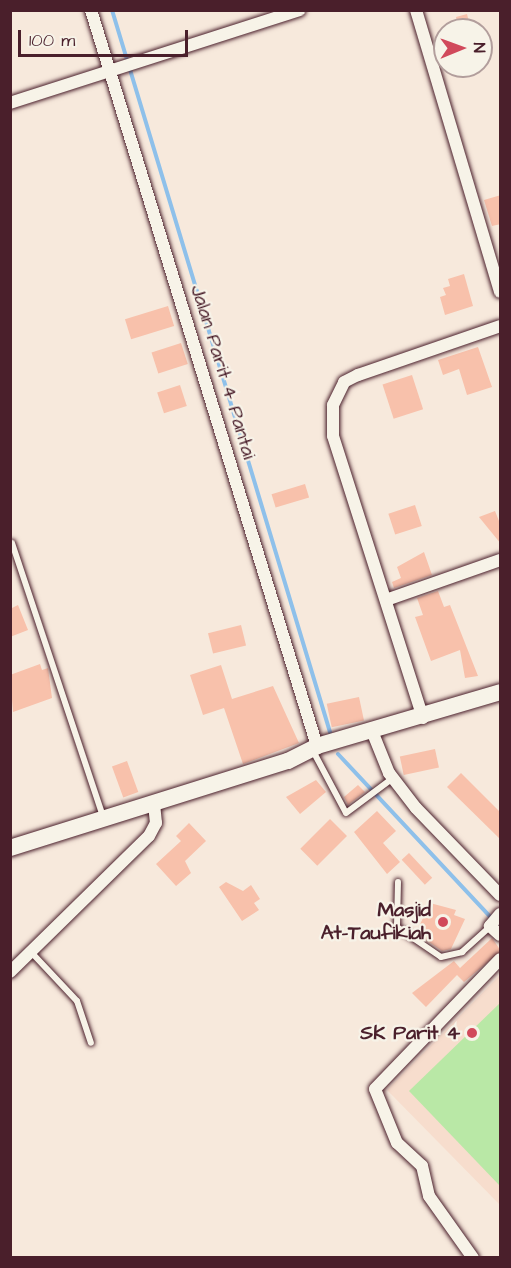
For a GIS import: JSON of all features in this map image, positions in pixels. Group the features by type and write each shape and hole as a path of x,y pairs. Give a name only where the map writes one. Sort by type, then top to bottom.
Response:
{"street":[{"name":"Jalan Parit 4 Pantai","path":"91,10 314,747"},
{"path":"10,104 299,10"},
{"path":"416,10 501,292"},
{"path":"423,718 333,436 336,393 358,375 501,326"},
{"path":"386,600 501,560"},
{"path":"10,848 103,817 154,803 314,747 423,718 501,692"},
{"path":"372,731 393,778 501,895"},
{"path":"10,972 149,836 156,824 154,803"},
{"path":"496,919 501,935"},
{"path":"473,1257 429,1196 422,1166 397,1143 375,1089 501,959"}],"lane":[{"path":"12,543 103,817"},
{"path":"314,747 346,813 370,801 393,778"},
{"path":"398,882 397,927 441,957 462,952 496,919"},
{"path":"31,952 77,1001 91,1043"}],"shaded area":[{"name":"SK Parit 4","path":"500,975 500,1205 387,1090"}],"green space":[{"name":"SK Parit 4","path":"500,1003 500,1186 409,1091"}],"building":[{"path":"467,14 468,18 456,18"},
{"path":"501,195 501,224 492,226 484,200"},
{"path":"464,274 473,306 445,315 440,297 446,295 443,288 450,286 448,279"},
{"path":"168,306 174,326 131,339 125,319"},
{"path":"181,343 188,364 158,374 152,353"},
{"path":"478,347 492,387 467,395 459,369 443,375 438,360"},
{"path":"412,375 423,409 394,419 383,385"},
{"path":"180,385 187,406 164,413 157,392"},
{"path":"305,484 309,497 276,508 272,494"},
{"path":"415,505 422,526 395,535 388,514"},
{"path":"495,511 501,526 501,544 479,517"},
{"path":"424,552 432,575 394,588 392,582 401,578 397,567"},
{"path":"438,591 444,607 450,605 478,676 465,678 460,650 431,661 415,617 423,615 417,598"},
{"path":"18,605 28,630 10,637 10,609"},
{"path":"241,625 246,645 213,654 208,633"},
{"path":"40,664 42,670 48,668 52,698 13,712 10,675"},
{"path":"221,665 232,699 273,686 299,743 243,764 224,708 203,715 190,675"},
{"path":"359,697 364,720 332,727 327,704"},
{"path":"435,749 439,768 404,775 400,756"},
{"path":"127,761 138,792 123,797 112,766"},
{"path":"461,773 501,813 501,840 447,787"},
{"path":"316,780 326,792 300,814 286,797"},
{"path":"358,785 365,792 348,805 344,797"},
{"path":"377,811 396,831 383,843 400,862 387,874 354,832"},
{"path":"330,819 347,836 317,866 300,849"},
{"path":"189,823 206,841 185,861 191,873 176,886 156,864 181,841 176,836"},
{"path":"409,853 432,878 425,885 402,860"},
{"path":"226,882 243,891 251,885 260,899 254,903 259,910 242,921 219,887"},
{"path":"430,903 456,910 454,915 465,919 451,949 442,951 416,933"},
{"path":"492,938 501,951 464,982 457,975 426,1007 412,993 454,961 460,968"}],"waterway":[{"path":"112,10 330,732"},
{"path":"338,754 500,927"}],"place":[{"name":"Masjid At-Taufikiah","path":"443,922"},
{"name":"SK Parit 4","path":"472,1033"}]}
